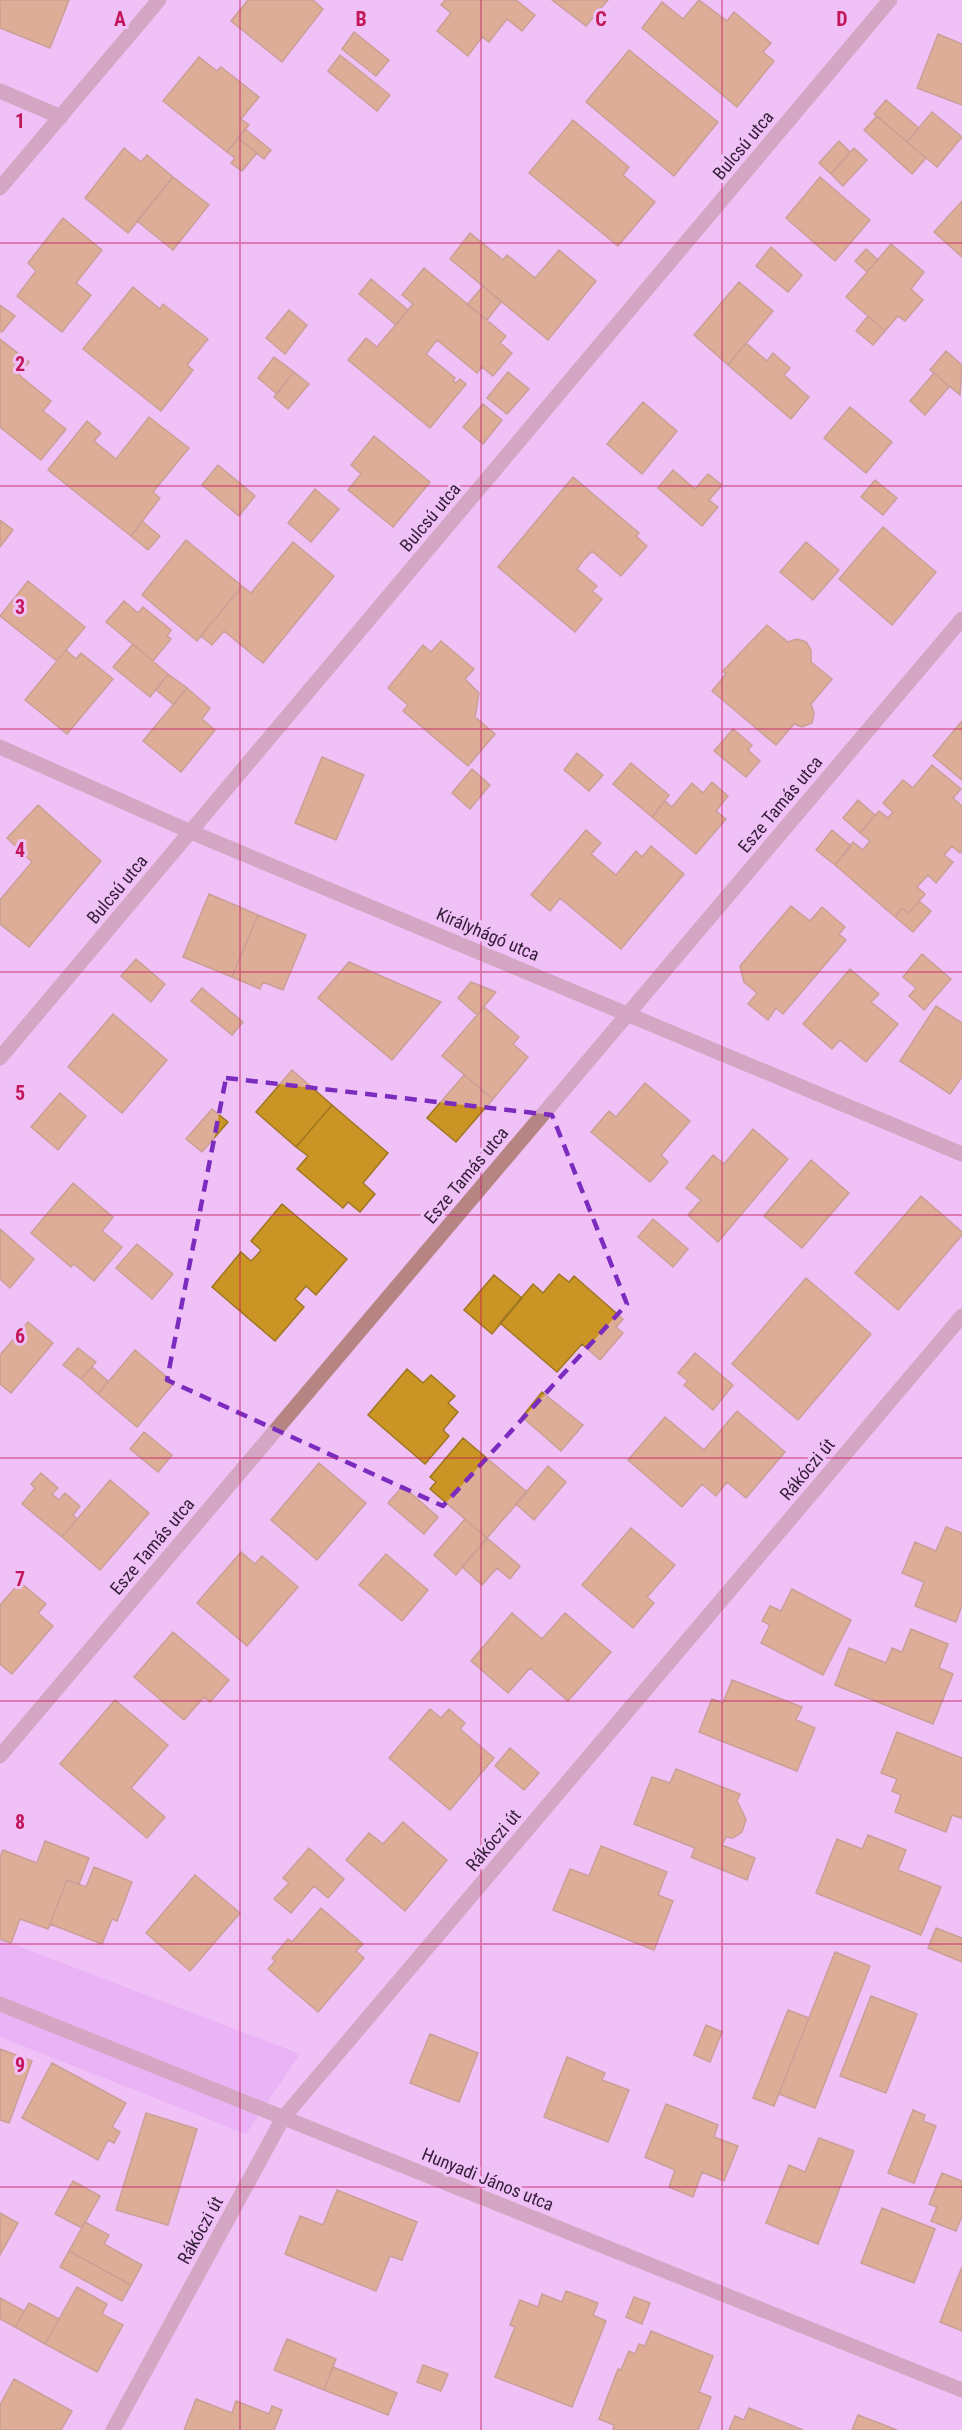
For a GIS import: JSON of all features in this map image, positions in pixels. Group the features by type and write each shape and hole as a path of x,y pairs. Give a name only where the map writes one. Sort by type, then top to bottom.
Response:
{"street":[{"path":"0,188 159,0"},
{"name":"Bulcsú utca","path":"0,1058 890,0"},
{"path":"0,91 61,117"},
{"name":"Esze Tamás utca","path":"0,1756 962,619"},
{"name":"Királyhágó utca","path":"0,747 191,832 962,1154"},
{"name":"Rákóczi út","path":"113,2430 283,2118 962,1316"},
{"name":"Hunyadi János utca","path":"0,2004 962,2390"}],"highlighted area":[{"path":"226,1078 552,1115 627,1304 443,1506 167,1380"}],"shaded area":[{"path":"0,1939 300,2054 246,2134 0,2037"}],"building":[{"path":"0,0 69,0 50,48 0,28"},
{"path":"248,0 313,0 323,9 282,62 231,21"},
{"path":"445,0 516,0 535,15 522,31 507,19 489,42 482,37 468,56 437,31 451,13 441,5"},
{"path":"552,0 608,0 586,26"},
{"path":"699,0 727,21 734,12 771,43 763,52 774,61 737,107 642,28 662,2 683,19"},
{"path":"354,32 389,60 376,76 342,49"},
{"path":"938,34 962,44 962,105 917,88"},
{"path":"629,50 718,122 674,176 586,102"},
{"path":"340,55 390,95 377,111 328,71"},
{"path":"199,57 217,71 221,67 259,97 241,119 249,125 227,152 163,101"},
{"path":"886,100 919,128 907,142 874,114"},
{"path":"932,112 962,137 937,167 907,142"},
{"path":"877,116 926,158 912,174 864,130"},
{"path":"573,120 629,167 623,175 655,202 618,246 529,173"},
{"path":"245,129 271,150 264,159 238,138"},
{"path":"238,138 257,153 242,171 231,163 235,158 227,152"},
{"path":"839,141 850,152 831,174 819,163"},
{"path":"124,148 141,162 147,155 173,177 128,233 85,198"},
{"path":"854,148 867,160 843,186 831,174"},
{"path":"173,177 209,205 173,250 137,221"},
{"path":"820,177 870,220 835,261 786,218"},
{"path":"962,201 962,257 934,232"},
{"path":"63,218 102,250 76,283 91,295 62,332 17,296 36,271 28,263"},
{"path":"470,233 503,260 507,255 535,278 559,250 596,281 548,340 450,259"},
{"path":"891,244 924,272 911,289 923,300 905,321 898,316 885,331 846,297"},
{"path":"771,247 802,275 788,292 756,266"},
{"path":"866,249 878,260 867,272 855,261"},
{"path":"424,268 506,336 500,343 512,353 493,376 482,367 477,373 437,340 426,354 455,378 453,381 456,383 460,379 466,384 430,428 348,360 366,338 377,347 413,304 402,295"},
{"path":"371,279 408,310 396,325 359,294"},
{"path":"739,282 773,311 728,365 694,335"},
{"path":"483,286 501,302 487,320 467,305"},
{"path":"133,287 160,309 163,304 208,339 187,365 193,370 161,411 83,349"},
{"path":"0,305 15,316 2,332 0,331"},
{"path":"289,310 307,325 285,354 266,338"},
{"path":"868,316 885,331 873,345 856,331"},
{"path":"0,339 29,362 19,375 51,401 43,411 66,429 41,460 0,427"},
{"path":"746,343 767,361 773,353 790,368 784,375 809,397 791,419 728,365"},
{"path":"946,351 962,365 960,395 930,370"},
{"path":"274,357 294,372 277,394 258,378"},
{"path":"294,372 309,384 288,409 274,397"},
{"path":"508,372 529,389 507,414 487,398"},
{"path":"934,373 949,387 925,415 910,401"},
{"path":"643,402 677,431 642,474 607,444"},
{"path":"483,404 502,420 483,444 463,427"},
{"path":"850,407 892,442 866,473 824,438"},
{"path":"149,417 189,448 153,492 160,498 131,536 48,470 87,421 101,433 94,441 116,459"},
{"path":"374,436 430,482 393,527 348,490 361,474 351,465"},
{"path":"218,465 255,496 239,516 202,485"},
{"path":"673,470 695,489 708,474 722,485 709,500 718,507 702,526 658,488"},
{"path":"573,477 639,533 636,536 647,546 621,576 592,551 583,561 577,569 597,586 592,591 602,599 575,632 498,567"},
{"path":"875,480 897,498 883,515 861,497"},
{"path":"315,489 339,509 311,542 288,523"},
{"path":"0,520 13,530 0,547"},
{"path":"142,521 160,536 148,550 131,536"},
{"path":"883,527 936,572 892,625 839,579"},
{"path":"186,540 242,586 197,641 142,595"},
{"path":"293,542 334,576 263,663 224,631 212,645 201,636 242,586 251,593"},
{"path":"806,542 839,570 813,600 780,572"},
{"path":"28,581 85,627 57,661 0,616"},
{"path":"124,601 138,613 143,607 171,630 167,636 171,639 153,661 106,622"},
{"path":"767,625 788,642 797,639 806,642 811,650 811,662 832,679 811,704 814,713 812,723 802,727 794,724 776,745 712,691 726,674 723,671"},
{"path":"441,641 474,669 465,679 479,693 475,717 495,734 468,766 403,711 408,705 388,688 423,645 431,652"},
{"path":"133,644 168,674 150,697 113,667"},
{"path":"66,650 76,659 81,653 113,679 67,734 25,700"},
{"path":"168,674 187,688 174,705 156,690"},
{"path":"187,688 210,708 202,719 215,730 181,772 143,741"},
{"path":"962,721 962,780 933,756"},
{"path":"733,729 752,745 748,750 760,761 746,777 714,751"},
{"path":"577,753 603,775 589,791 564,770"},
{"path":"322,757 364,775 336,840 295,823"},
{"path":"631,763 669,795 652,817 613,784"},
{"path":"932,765 961,789 953,798 962,806 962,851 960,853 952,846 944,855 953,862 936,883 928,875 917,887 925,894 909,913 902,908 895,917 835,865 853,842 863,850 870,841 860,833 879,811 888,818 893,812 883,803 903,780 913,788"},
{"path":"472,769 490,785 470,809 452,793"},
{"path":"712,782 728,796 716,811 726,819 696,854 652,817 665,801 672,807 692,783 703,793"},
{"path":"858,800 875,815 860,833 843,818"},
{"path":"38,805 101,861 29,947 0,924 0,900 32,862 7,838"},
{"path":"586,830 601,843 591,854 616,875 636,851 642,857 651,846 684,874 621,949 560,898 550,911 531,895"},
{"path":"832,830 851,846 835,865 816,850"},
{"path":"209,894 258,915 232,977 183,957"},
{"path":"919,901 931,911 913,932 895,917 902,908 909,913"},
{"path":"791,906 810,921 822,907 845,927 839,934 846,940 783,1014 776,1008 768,1020 748,1004 757,993 744,982 740,966"},
{"path":"258,915 306,935 283,990 263,982 260,989 232,977"},
{"path":"922,954 951,979 924,1010 909,996 916,988 903,977"},
{"path":"136,959 165,984 151,1002 121,976"},
{"path":"349,962 441,1002 392,1060 318,998"},
{"path":"850,969 879,994 871,1002 898,1024 866,1062 840,1040 832,1049 803,1024"},
{"path":"471,982 496,992 477,1015 458,998"},
{"path":"202,988 243,1022 232,1035 191,1001"},
{"path":"936,1006 962,1023 962,1077 950,1094 900,1061"},
{"path":"484,1007 519,1037 513,1044 528,1057 493,1099 442,1056"},
{"path":"113,1014 167,1060 122,1113 68,1067"},
{"path":"292,1070 332,1105 296,1147 256,1112"},
{"path":"464,1075 493,1099 456,1142 427,1118"},
{"path":"645,1083 690,1121 661,1155 668,1162 650,1182 591,1132 609,1111 616,1117"},
{"path":"60,1093 86,1116 58,1150 31,1127"},
{"path":"332,1105 388,1153 363,1183 375,1194 360,1212 348,1202 343,1208 297,1169 308,1156 296,1147"},
{"path":"212,1109 228,1122 202,1152 186,1139"},
{"path":"753,1129 788,1159 718,1242 688,1215 701,1200 686,1188 713,1155 724,1164"},
{"path":"811,1160 849,1193 802,1248 764,1216"},
{"path":"73,1183 113,1217 102,1231 122,1247 94,1281 74,1264 71,1267 31,1233"},
{"path":"921,1196 962,1232 962,1235 898,1310 855,1273"},
{"path":"282,1204 347,1259 316,1295 306,1286 295,1299 304,1307 275,1341 212,1287 241,1252 251,1261 257,1255 261,1250 251,1241"},
{"path":"653,1219 688,1249 673,1267 638,1237"},
{"path":"0,1229 34,1259 10,1288 0,1279"},
{"path":"137,1244 173,1274 152,1299 116,1268"},
{"path":"559,1274 569,1282 574,1276 623,1319 616,1327 623,1333 600,1360 582,1344 557,1372 500,1323 533,1284 543,1293"},
{"path":"494,1275 522,1298 492,1334 464,1310"},
{"path":"806,1278 871,1334 798,1420 732,1364"},
{"path":"28,1322 53,1343 11,1393 0,1384 0,1355"},
{"path":"78,1348 96,1362 81,1379 63,1365"},
{"path":"135,1350 174,1383 137,1427 98,1394"},
{"path":"695,1353 733,1385 713,1410 684,1385 688,1381 678,1373"},
{"path":"92,1367 108,1381 98,1394 81,1379"},
{"path":"407,1369 423,1383 431,1375 455,1396 448,1403 458,1412 443,1430 449,1436 425,1464 368,1415"},
{"path":"542,1392 583,1425 561,1451 522,1417"},
{"path":"737,1411 785,1452 746,1498 727,1482 716,1496 702,1484 682,1507 628,1460 665,1417 704,1450"},
{"path":"144,1432 172,1455 158,1472 130,1449"},
{"path":"463,1438 527,1492 487,1538 430,1489 436,1482 430,1477"},
{"path":"319,1463 366,1503 317,1560 271,1520"},
{"path":"548,1466 566,1482 534,1520 516,1504"},
{"path":"41,1473 58,1488 52,1494 59,1500 65,1493 80,1506 73,1515 77,1519 62,1537 22,1504 35,1488 31,1484"},
{"path":"110,1480 149,1513 100,1570 62,1537"},
{"path":"403,1486 438,1517 424,1534 388,1503"},
{"path":"465,1519 487,1538 456,1575 434,1555"},
{"path":"946,1527 962,1533 962,1605 956,1622 915,1606 924,1582 902,1573 915,1542 936,1551"},
{"path":"631,1528 675,1565 647,1597 654,1603 633,1628 582,1585"},
{"path":"487,1538 520,1566 510,1579 497,1568 482,1585 462,1567"},
{"path":"241,1552 255,1564 262,1556 298,1587 247,1646 197,1603"},
{"path":"386,1554 428,1590 402,1621 359,1585"},
{"path":"20,1582 46,1604 38,1613 53,1626 12,1674 0,1664 0,1605"},
{"path":"792,1589 851,1620 823,1675 761,1643 770,1625 762,1621 770,1606 781,1611"},
{"path":"512,1613 542,1639 565,1613 611,1652 568,1701 530,1668 508,1693 471,1661"},
{"path":"911,1629 948,1644 939,1668 953,1674 933,1724 835,1685 849,1648 886,1663 892,1648 902,1652"},
{"path":"173,1632 229,1680 210,1702 204,1697 184,1720 134,1677"},
{"path":"732,1680 802,1707 796,1720 815,1728 797,1771 699,1732 712,1699 723,1703"},
{"path":"115,1700 168,1745 131,1788 165,1817 147,1838 60,1764"},
{"path":"430,1709 441,1718 449,1709 465,1723 460,1729 494,1758 450,1810 389,1758"},
{"path":"897,1732 962,1758 962,1815 961,1818 952,1815 946,1832 895,1812 901,1795 892,1791 897,1779 881,1773"},
{"path":"510,1748 539,1773 524,1790 495,1766"},
{"path":"676,1769 740,1794 737,1801 746,1819 742,1832 733,1838 726,1837 722,1845 755,1858 747,1880 691,1857 695,1848 634,1824 652,1777 670,1783"},
{"path":"403,1822 447,1860 405,1911 346,1860 369,1833 383,1844"},
{"path":"868,1835 906,1850 898,1870 941,1887 921,1935 816,1893 837,1839 862,1849"},
{"path":"45,1841 89,1858 79,1884 67,1880 48,1929 20,1919 11,1943 0,1939 0,1857 3,1850 37,1863"},
{"path":"601,1846 667,1872 658,1895 673,1901 654,1950 553,1910 570,1869 589,1876"},
{"path":"309,1848 344,1879 328,1898 314,1886 291,1913 274,1899 289,1883 283,1878"},
{"path":"94,1867 132,1882 117,1921 112,1919 102,1944 50,1924 67,1880 86,1887"},
{"path":"195,1875 240,1913 190,1971 146,1933"},
{"path":"321,1908 363,1944 356,1951 364,1958 318,2012 268,1969 275,1961 272,1958 288,1939 292,1942"},
{"path":"936,1928 962,1938 962,1962 928,1948"},
{"path":"835,1952 870,1966 815,2108 779,2094"},
{"path":"871,1996 917,2014 886,2093 840,2076"},
{"path":"788,2010 809,2018 774,2106 753,2098"},
{"path":"706,2025 722,2032 710,2062 694,2055"},
{"path":"430,2034 478,2053 459,2102 410,2083"},
{"path":"0,2049 32,2061 9,2123 0,2120"},
{"path":"567,2057 605,2073 602,2080 629,2090 608,2142 544,2117"},
{"path":"52,2063 126,2103 112,2127 120,2132 114,2143 108,2140 98,2160 22,2118"},
{"path":"666,2104 718,2125 714,2137 738,2146 724,2181 702,2172 693,2197 669,2187 675,2170 645,2157"},
{"path":"913,2110 925,2115 923,2121 936,2126 914,2183 888,2173"},
{"path":"146,2113 197,2129 168,2225 116,2210"},
{"path":"819,2138 854,2151 818,2244 766,2223 789,2165 805,2172"},
{"path":"942,2173 962,2181 962,2216 956,2231 931,2221 937,2207 929,2204"},
{"path":"73,2181 100,2196 82,2228 55,2214"},
{"path":"337,2190 417,2222 402,2260 390,2256 376,2291 285,2254 300,2216 323,2225"},
{"path":"882,2208 935,2229 914,2283 861,2263"},
{"path":"0,2213 18,2223 0,2255"},
{"path":"85,2222 109,2235 104,2244 142,2265 131,2285 69,2251"},
{"path":"69,2251 131,2285 122,2301 60,2267"},
{"path":"962,2267 962,2331 940,2322"},
{"path":"77,2287 107,2304 102,2314 123,2325 97,2372 45,2344"},
{"path":"566,2291 598,2303 593,2315 606,2321 572,2407 495,2377 515,2327 510,2325 520,2300 538,2307 542,2294 562,2302"},
{"path":"634,2297 650,2303 642,2324 626,2317"},
{"path":"0,2298 24,2311 15,2327 0,2319"},
{"path":"29,2303 59,2319 45,2344 15,2327"},
{"path":"651,2331 713,2356 699,2392 711,2397 698,2430 613,2430 614,2425 599,2419 618,2369 621,2370 629,2351 635,2354 639,2344 645,2346"},
{"path":"287,2339 336,2359 324,2390 274,2370"},
{"path":"423,2365 448,2374 441,2391 417,2382"},
{"path":"333,2367 397,2393 388,2415 324,2390"},
{"path":"14,2379 72,2411 61,2430 0,2430 0,2405"},
{"path":"196,2399 232,2413 236,2401 269,2414 272,2406 282,2410 274,2430 184,2430"},
{"path":"749,2408 803,2430 729,2430 735,2416 744,2420"},
{"path":"858,2415 897,2430 852,2430"}]}
